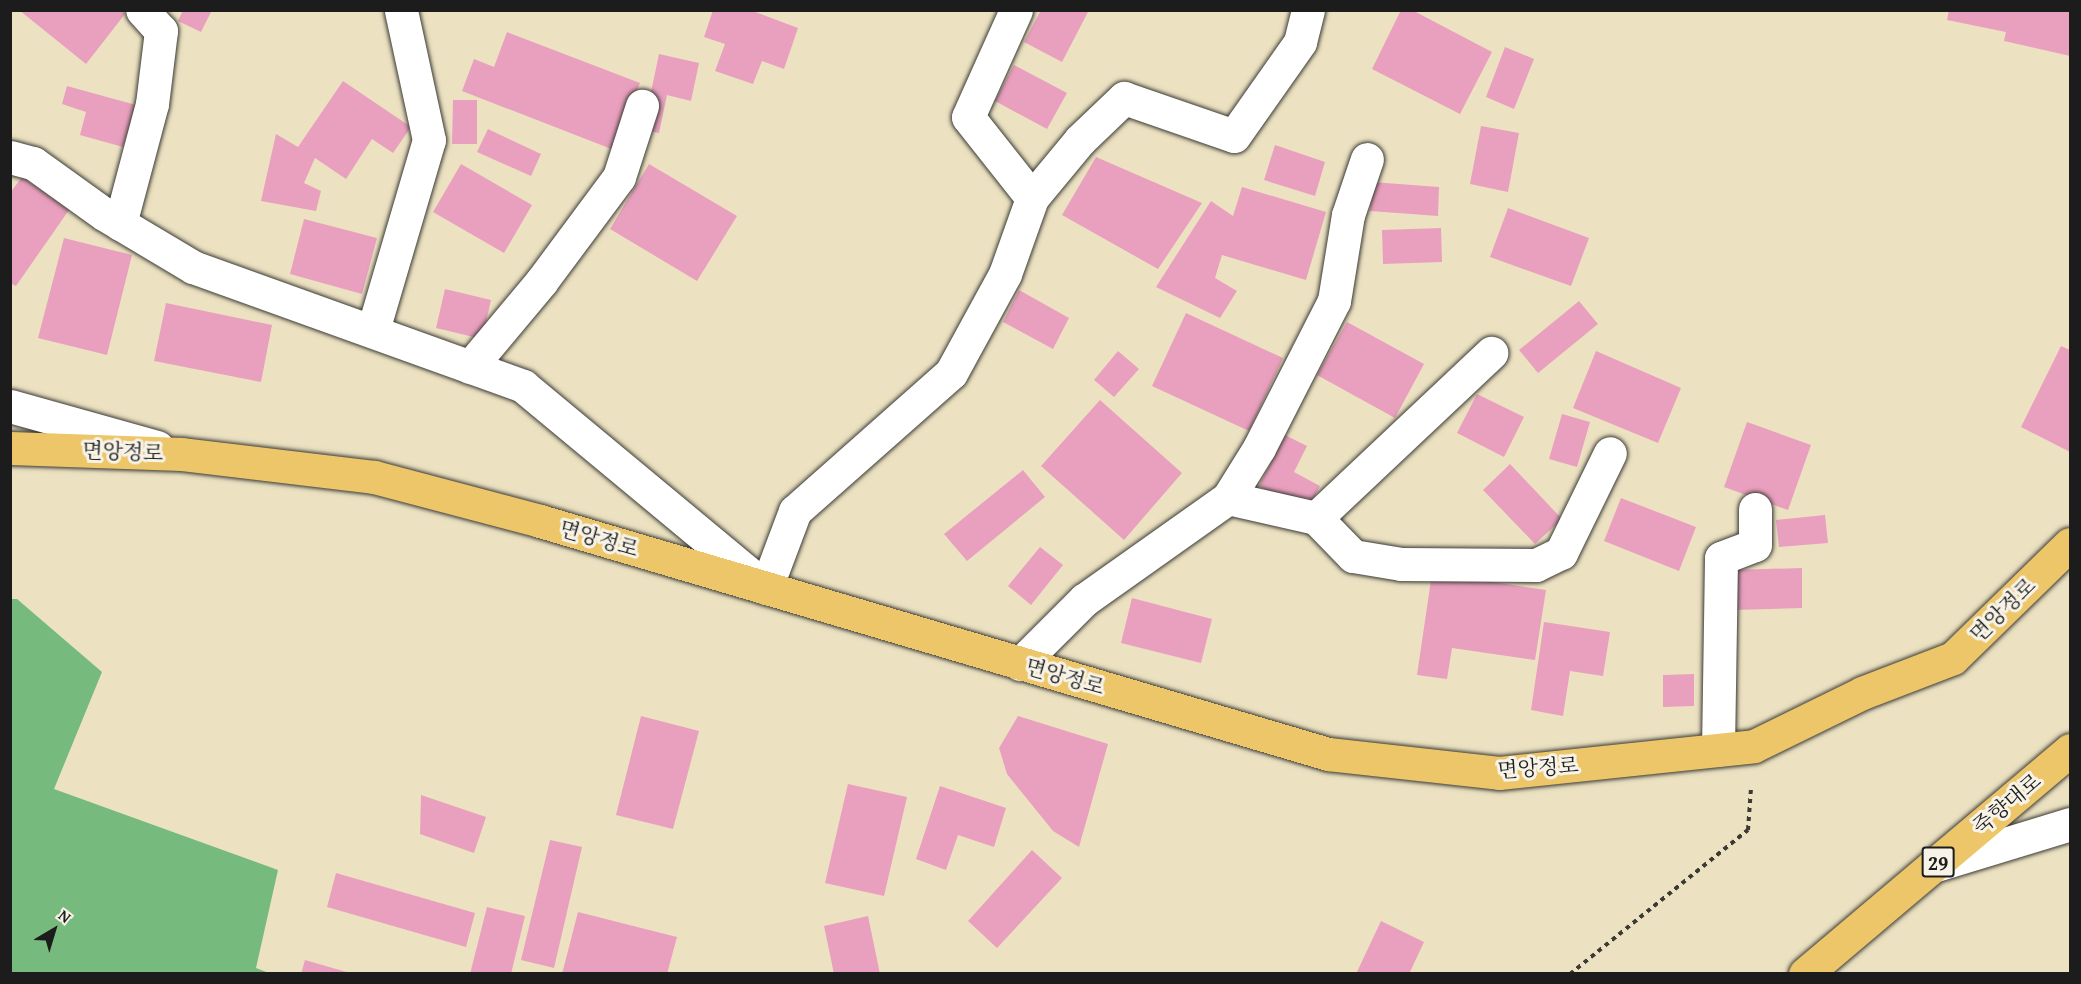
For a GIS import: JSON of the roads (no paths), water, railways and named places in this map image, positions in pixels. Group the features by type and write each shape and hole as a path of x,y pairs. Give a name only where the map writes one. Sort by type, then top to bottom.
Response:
{"main road":[{"name":"면앙정로","path":"10,448 182,454 374,477 766,588 1328,754 1499,773 1754,746 1862,693 1953,658 2070,544"},
{"name":"죽향대로","path":"1805,974 2070,750"}],"street":[{"path":"120,224 152,104 161,31 142,10"},
{"path":"373,330 429,140 401,10"},
{"path":"1016,10 968,117 1032,198"},
{"path":"10,157 33,163 120,224 194,267 523,386 766,588 795,511 951,373 1005,274 1032,198 1080,140 1124,98 1234,136 1300,42 1308,10"},
{"path":"470,367 541,282 620,177 642,106"},
{"path":"1020,663 1084,600 1228,498 1258,448 1334,301 1348,215 1367,159"},
{"path":"1316,518 1491,353"},
{"path":"10,406 182,454"},
{"path":"1228,498 1316,518 1353,556 1401,564 1536,565 1561,553 1610,453"},
{"path":"1718,750 1721,558 1755,545 1755,509"},
{"path":"1933,866 2070,824"}]}
